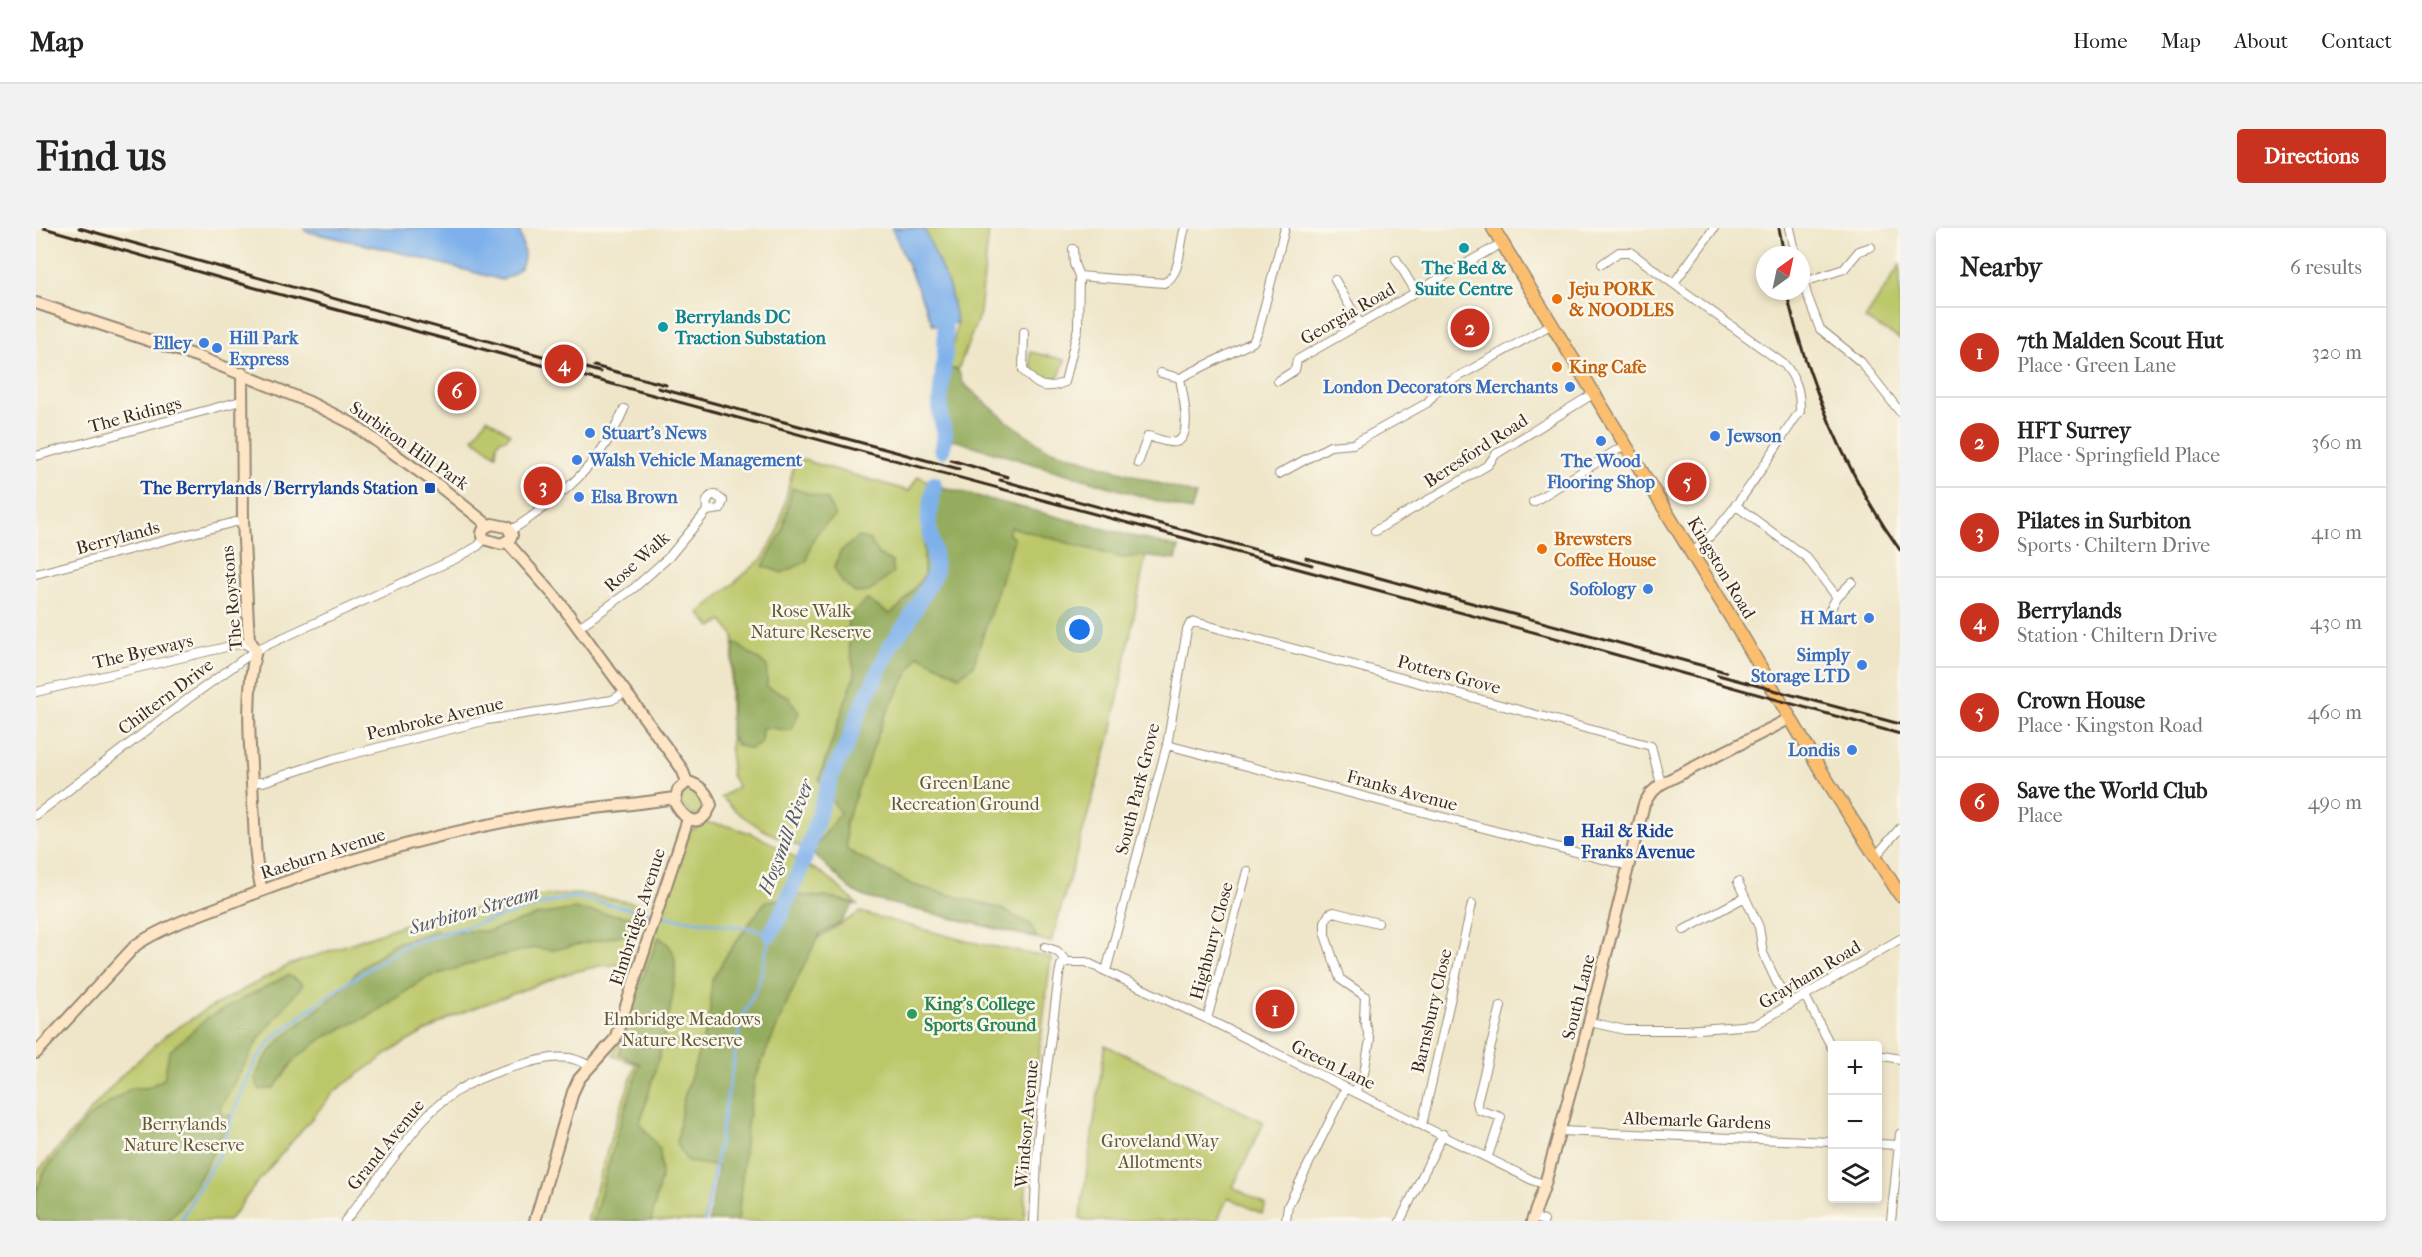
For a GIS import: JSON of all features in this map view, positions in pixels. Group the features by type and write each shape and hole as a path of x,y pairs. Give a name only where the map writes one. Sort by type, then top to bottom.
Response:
{"main road":[{"name":"Kingston Road","path":"1493,228 1829,784 1900,895"}],"street":[{"path":"1080,276 1164,283 1172,278 1177,265 1185,228"},
{"path":"1161,373 1180,378 1253,342 1258,332 1285,228"},
{"path":"1674,284 1714,228"},
{"path":"1790,228 1794,246"},
{"name":"Georgia Road","path":"1278,381 1295,370 1297,360 1502,243"},
{"path":"1810,280 1844,269 1859,251 1871,247"},
{"path":"1024,332 1023,370 1035,384 1051,388 1065,382 1078,328 1080,276 1074,264 1073,249"},
{"path":"1602,264 1619,252 1630,252 1785,365 1794,376 1800,392 1800,411 1734,505 1704,543 1691,553"},
{"path":"1396,258 1416,292"},
{"path":"1335,280 1360,324"},
{"path":"1809,300 1820,329 1861,362 1900,412"},
{"name":"Surbiton Hill Park","path":"36,303 129,332 242,373 309,402 351,423 438,485 489,525 503,525 510,530"},
{"path":"1279,474 1330,446 1353,444 1427,403 1440,387 1552,324"},
{"name":"The Roystons","path":"242,373 243,520 249,639 256,650 250,672 252,782 257,874 262,890"},
{"path":"1138,463 1148,436 1175,442 1180,440 1185,432 1186,422 1180,378"},
{"name":"Beresford Road","path":"1375,531 1488,465 1496,454 1593,394"},
{"name":"The Ridings","path":"36,456 241,401"},
{"path":"489,525 483,530 484,539 495,544 507,542 512,535 510,530 555,500 589,468 605,448 624,409"},
{"path":"1533,502 1625,445"},
{"path":"1734,505 1806,557 1837,597"},
{"name":"Rose Walk","path":"579,627 634,588 669,557 707,512"},
{"name":"Berrylands","path":"36,574 243,520"},
{"name":"Chiltern Drive","path":"36,815 256,650 457,558 478,546 484,539"},
{"path":"507,542 535,572 579,627 682,769 687,782"},
{"path":"1825,619 1837,597 1852,582"},
{"name":"South Park Grove","path":"1106,971 1167,745 1187,630 1190,624 1201,623"},
{"name":"Potters Grove","path":"1201,623 1651,746 1661,784"},
{"name":"The Byeways","path":"36,692 243,643 256,650"},
{"name":"Pembroke Avenue","path":"252,782 263,782 333,759 476,723 612,700 626,692"},
{"path":"1661,784 1791,718"},
{"name":"Franks Avenue","path":"1167,745 1629,866"},
{"path":"687,782 695,783 706,793 711,805 703,818 696,821 688,819 679,811 674,798 678,790 687,782"},
{"name":"South Lane","path":"1536,1220 1590,1022 1644,804 1650,794 1661,784"},
{"name":"Raeburn Avenue","path":"36,1053 136,945 154,933 262,890 345,862 435,837 586,807 674,798"},
{"name":"Elmbridge Avenue","path":"535,1221 573,1092 579,1079 615,1039 688,819"},
{"path":"1876,856 1900,828"},
{"name":"Highbury Close","path":"1207,1019 1247,871"},
{"path":"1738,882 1759,927 1763,953 1788,1006"},
{"path":"1684,930 1745,897"},
{"name":"Barnsbury Close","path":"1422,1125 1472,904"},
{"path":"1355,1092 1364,1073 1370,1040 1364,1019 1365,996 1340,980 1325,935 1325,922 1329,914 1334,912 1378,923"},
{"name":"Grayham Road","path":"1590,1022 1625,1030 1685,1030 1755,1025 1900,939"},
{"name":"Green Lane","path":"1045,947 1057,951 1067,962 1086,962 1106,971 1545,1184"},
{"name":"Windsor Avenue","path":"1034,1221 1038,1138 1048,1057 1059,975 1061,965 1067,962"},
{"path":"1805,996 1829,1041"},
{"path":"1488,1156 1501,1117 1479,1110 1477,1102 1501,1006"},
{"path":"1882,1056 1900,1059"},
{"name":"Grand Avenue","path":"345,1221 434,1107 461,1088 487,1074 547,1058 568,1058 591,1066"},
{"path":"1286,1221 1288,1206 1346,1088"},
{"name":"Albemarle Gardens","path":"1560,1131 1828,1142"},
{"path":"1400,1221 1443,1134"},
{"path":"1891,1221 1897,1191 1900,1134"},
{"path":"1882,1144 1899,1145"}],"green space":[{"path":"923,228 989,228 980,313 958,370 949,368 957,323 949,287"},
{"path":"1900,265 1900,339 1865,319"},
{"path":"1030,352 1065,360 1059,376 1048,380 1038,376 1031,366"},
{"path":"949,368 958,370 963,383 1008,422 1046,448 1196,495 1191,511 950,439 944,414"},
{"path":"487,418 510,434 497,444 496,455 473,438"},
{"name":"Green Lane Recreation Ground","path":"790,456 909,491 918,476 938,486 938,492 1147,549 1111,734 1051,942 868,898 853,891 812,852 765,831 738,813 721,797 738,787 731,775 730,694 734,636 722,621 711,627 699,613 763,558 778,531 794,464"},
{"path":"938,486 1179,548 1176,560 1141,556 1122,558 1011,527 1008,533 1014,539 973,666 959,676 918,655 885,716 845,824 847,850 913,885 999,908 1030,924 1037,938 868,898 853,891 812,852 840,813 819,779 855,674 849,645 848,617 867,600 890,614 900,606 924,576 924,537 934,523"},
{"path":"792,488 828,500 835,517 815,536 806,562 782,573 763,566 782,532"},
{"path":"858,537 870,540 878,554 892,562 893,573 869,592 855,593 842,582 834,568 840,552"},
{"path":"734,642 767,666 767,687 788,696 799,712 791,730 762,728 761,744 750,749 737,745 730,735"},
{"path":"685,788 690,788 701,795 704,812 693,816 682,805 679,800"},
{"name":"Elmbridge Meadows Nature Reserve","path":"707,823 733,827 758,836 803,863 777,923 718,1145 705,1221 587,1221 613,1130 636,1064 613,1056 688,836 691,830"},
{"path":"805,865 827,877 858,905 834,898 791,895"},
{"name":"Berrylands Nature Reserve","path":"583,894 646,905 628,964 600,966 569,973 453,1016 399,1046 335,1091 256,1184 229,1221 36,1221 36,1174 38,1171 121,1076 166,1035 204,1011 289,965 417,920 546,895"},
{"path":"797,895 834,898 854,904 841,922 819,935 755,1077 746,1132 738,1221 709,1221 718,1167 687,1161 677,1143 683,1101 709,1020 712,980 728,953 765,902"},
{"path":"574,909 632,917 626,934 553,950 534,948 486,959 426,978 371,1015 325,1037 296,1058 274,1088 260,1090 255,1079 263,1061 281,1039 339,992 359,970 393,944 435,931 489,931 538,915"},
{"name":"King's College Sports Ground","path":"860,912 966,941 1051,958 1030,1125 1024,1221 724,1221 750,1071 758,1073 805,946"},
{"path":"659,937 671,948 675,964 674,984 665,1034 640,1123 660,1150 661,1177 651,1221 593,1221 617,1134 640,1064 619,1054 639,987"},
{"path":"288,975 303,984 260,1037 220,1108 222,1115 231,1115 211,1157 188,1197 168,1221 39,1221 36,1214 36,1193 44,1171 88,1118 131,1088 147,1088 164,1079 169,1052 207,1018"},
{"name":"Groveland Way Allotments","path":"1105,1045 1264,1122 1233,1187 1266,1205 1262,1214 1228,1197 1217,1221 1087,1221 1080,1218"}],"water":[{"path":"304,228 519,228 524,260 518,271 502,280 394,251 305,231"},
{"path":"892,228 924,228 949,287 957,323 933,325"}],"waterway":[{"name":"Hogsmill River","path":"940,304 945,330 940,397 944,432 942,450"},
{"name":"Hogsmill River","path":"770,934 803,863 832,774 847,745 856,719 892,643 909,620 935,573 934,552 928,523 934,484"},
{"name":"Surbiton Stream","path":"180,1221 218,1156 257,1059 275,1037 330,994 407,944 575,897 654,914"},
{"name":"Hogsmill River","path":"660,916 754,929 770,934 759,983 741,1021 705,1221"}],"railway":[{"path":"44,228 252,287 1581,645 1900,734"},
{"path":"79,228 600,372"},
{"path":"1779,228 1782,246"},
{"path":"1788,300 1805,359 1831,426 1863,491 1900,550"},
{"path":"594,366 666,385"},
{"path":"658,388 959,469"},
{"path":"951,460 1008,477"},
{"path":"1000,480 1312,565"},
{"path":"1306,558 1726,672"},
{"path":"1718,675 1900,724"}],"place":[{"name":"The Bed & Suite Centre","path":"1464,248"},
{"name":"Jeju PORK & NOODLES","path":"1557,299"},
{"name":"Berrylands DC Traction Substation","path":"663,327"},
{"name":"HFT Surrey","path":"1470,328"},
{"name":"Elley","path":"204,343"},
{"name":"Hill Park Express","path":"217,348"},
{"name":"Berrylands","path":"564,364"},
{"name":"King Cafe","path":"1557,367"},
{"name":"London Decorators Merchants","path":"1570,387"},
{"name":"Save the World Club","path":"457,391"},
{"name":"Stuart's News","path":"590,433"},
{"name":"Jewson","path":"1715,436"},
{"name":"The Wood Flooring Shop","path":"1601,441"},
{"name":"Walsh Vehicle Management","path":"577,460"},
{"name":"Crown House","path":"1687,482"},
{"name":"Pilates in Surbiton","path":"543,486"},
{"name":"The Berrylands / Berrylands Station","path":"430,488"},
{"name":"Elsa Brown","path":"579,497"},
{"name":"Brewsters Coffee House","path":"1542,549"},
{"name":"Sofology","path":"1648,589"},
{"name":"H Mart","path":"1869,618"},
{"name":"Simply Storage LTD","path":"1862,665"},
{"name":"Londis","path":"1852,750"},
{"name":"Hail & Ride Franks Avenue","path":"1569,841"},
{"name":"7th Malden Scout Hut","path":"1275,1009"},
{"name":"King's College Sports Ground","path":"912,1014"}],"park label":[{"name":"Rose Walk Nature Reserve","path":"811,622"}]}
